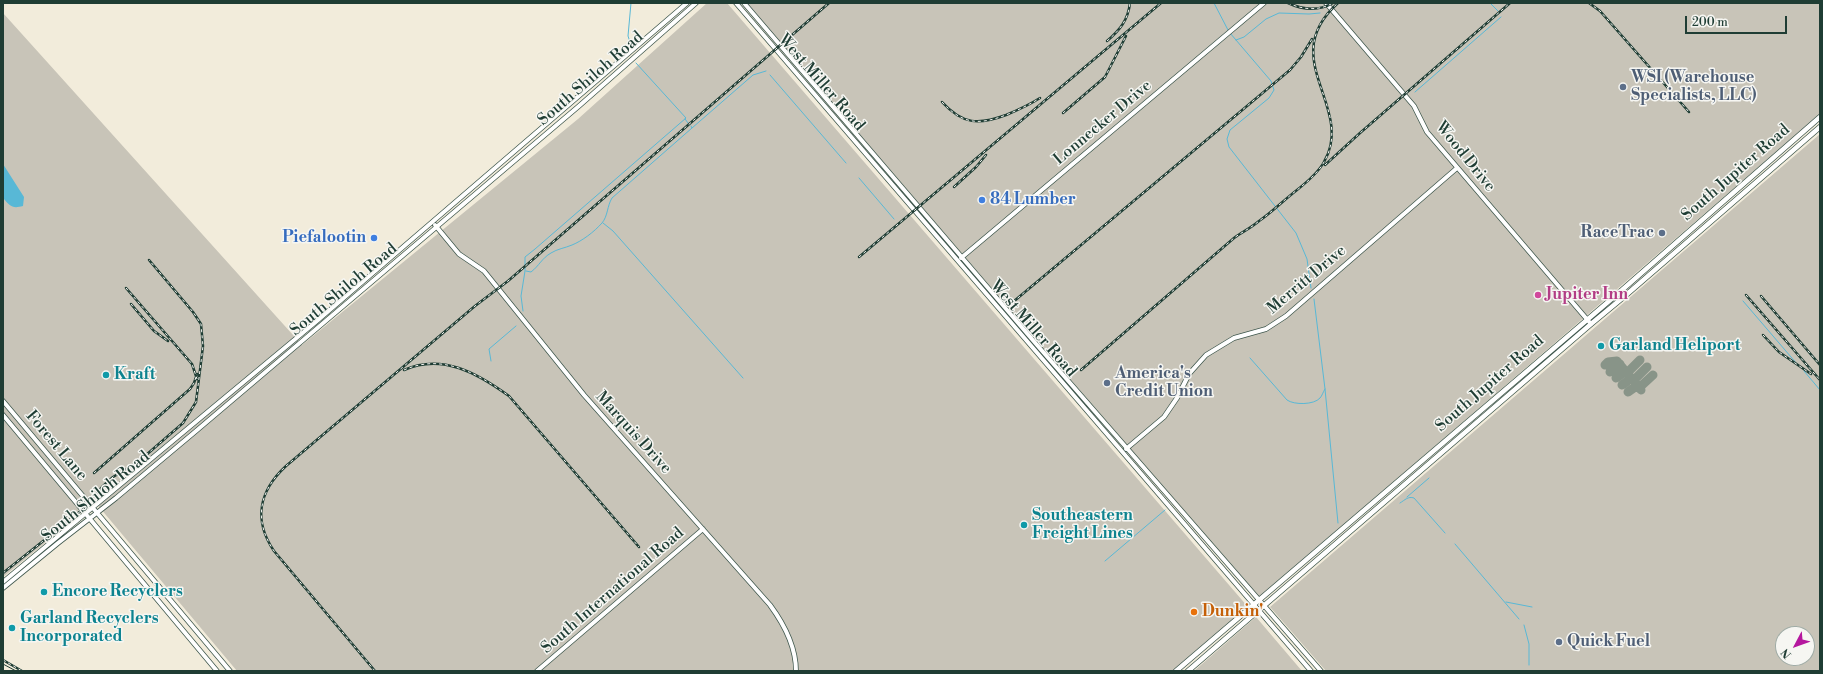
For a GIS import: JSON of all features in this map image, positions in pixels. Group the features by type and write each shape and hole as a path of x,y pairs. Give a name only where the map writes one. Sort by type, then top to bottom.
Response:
{"main road":[{"name":"South Shiloh Road","path":"3,582 274,357 687,3"},
{"name":"South Shiloh Road","path":"3,588 58,543 98,513 437,227 579,106 696,3"},
{"name":"West Miller Road","path":"736,3 1311,671"},
{"name":"West Miller Road","path":"744,3 1263,606 1321,671"},
{"name":"Lonnecker Drive","path":"958,261 1264,3"},
{"name":"Wood Drive","path":"1326,3 1414,106 1427,132 1591,324"},
{"name":"South Jupiter Road","path":"1176,671 1586,319 1627,286 1787,145 1819,120"},
{"name":"South Jupiter Road","path":"1188,671 1820,127"},
{"path":"1787,145 1792,151"},
{"name":"Merritt Drive","path":"1122,452 1164,417 1177,398 1189,374 1206,355 1234,338 1266,329 1286,316 1314,290 1457,168"},
{"name":"Marquis Drive","path":"433,222 459,254 484,271 585,397 751,582 778,616 794,648 796,671"},
{"name":"Forest Lane","path":"3,401 230,671"},
{"name":"Forest Lane","path":"3,415 217,671"},
{"path":"1424,459 1429,464"},
{"name":"South International Road","path":"537,671 704,529"},
{"path":"203,654 210,648"}],"shaded area":[{"path":"707,3 727,3 1248,607 1173,671 237,671 95,502 3,577 3,13 302,345 578,119"},
{"path":"746,3 1820,3 1820,114 1259,598"},
{"path":"1820,134 1820,671 1326,671 1270,607"},
{"path":"1256,617 1302,671 1194,671"}],"water":[{"path":"3,164 24,197 23,206 12,206 3,198"}],"waterway":[{"path":"631,3 628,36 632,48"},
{"path":"1214,3 1228,30"},
{"path":"1490,3 1498,11"},
{"path":"1236,40 1244,37 1266,19 1279,13 1320,13"},
{"path":"1415,92 1501,17"},
{"path":"1230,33 1271,81 1274,90 1269,98 1230,130 1227,139 1229,147 1296,233 1307,259 1311,288"},
{"path":"523,311 521,296 525,271 525,257 686,118 636,63"},
{"path":"691,126 692,128 753,75 766,71"},
{"path":"770,75 846,163"},
{"path":"685,119 688,123"},
{"path":"526,271 531,272 548,255 556,250 584,239 595,230 604,220 612,198 692,128"},
{"path":"859,178 894,219"},
{"path":"603,223 613,231 743,378"},
{"path":"1314,299 1325,389 1338,523"},
{"path":"1743,301 1797,364"},
{"path":"491,361 489,349 516,326"},
{"path":"1250,358 1290,402 1304,404 1313,402 1320,398 1325,389"},
{"path":"1804,371 1820,390"},
{"path":"1407,497 1429,478"},
{"path":"1400,503 1408,498 1414,498 1445,533"},
{"path":"1105,561 1165,510"},
{"path":"1455,544 1519,619"},
{"path":"1506,602 1532,607"},
{"path":"1524,625 1529,644 1529,665"}],"taxiway":[{"path":"1627,373 1640,360"},
{"path":"1605,365 1608,362 1617,361 1641,390"},
{"path":"1610,372 1620,364"},
{"path":"1634,380 1647,367"},
{"path":"1616,378 1626,371"},
{"path":"1640,387 1653,375"},
{"path":"1622,385 1632,378"},
{"path":"1628,392 1638,385"}],"tram line":[{"path":"3,664 16,671"}],"railway":[{"path":"375,671 274,551 267,539 261,517 262,506 270,485 286,466 475,306 508,281 829,3"},
{"path":"1107,41 1123,24 1130,3"},
{"path":"859,257 1161,3"},
{"path":"1288,3 1311,9 1328,6 1333,3"},
{"path":"1081,370 1234,238 1253,226 1305,184 1322,166 1331,142 1331,122 1314,63 1314,44 1321,24 1338,3"},
{"path":"1325,165 1510,3"},
{"path":"1589,3 1600,11 1689,112"},
{"path":"1063,113 1105,77 1126,36"},
{"path":"1013,302 1290,70 1301,57 1312,39"},
{"path":"942,102 950,110 964,119 979,121 1006,115 1040,98"},
{"path":"954,187 976,167 986,155"},
{"path":"3,573 82,510 113,477 138,462 183,423 196,402 203,346 201,324 193,312 149,260"},
{"path":"126,288 192,364 197,379"},
{"path":"1746,295 1820,380"},
{"path":"1761,296 1820,365"},
{"path":"131,304 154,331 168,341"},
{"path":"1763,335 1779,352 1811,374"},
{"path":"404,370 418,365 432,364 459,368 472,373 509,396 639,547"},
{"path":"94,473 190,389 197,374"},
{"path":"3,660 22,671"}],"place":[{"name":"WSI (Warehouse Specialists, LLC)","path":"1623,87"},
{"name":"84 Lumber","path":"982,200"},
{"name":"RaceTrac","path":"1662,233"},
{"name":"Piefalootin","path":"374,238"},
{"name":"Jupiter Inn","path":"1538,295"},
{"name":"Garland Heliport","path":"1601,346"},
{"name":"Kraft","path":"106,375"},
{"name":"America's Credit Union","path":"1107,383"},
{"name":"Southeastern Freight Lines","path":"1024,525"},
{"name":"Encore Recyclers","path":"44,592"},
{"name":"Dunkin'","path":"1194,612"},
{"name":"Garland Recyclers Incorporated","path":"12,628"},
{"name":"Quick Fuel","path":"1559,642"}]}
